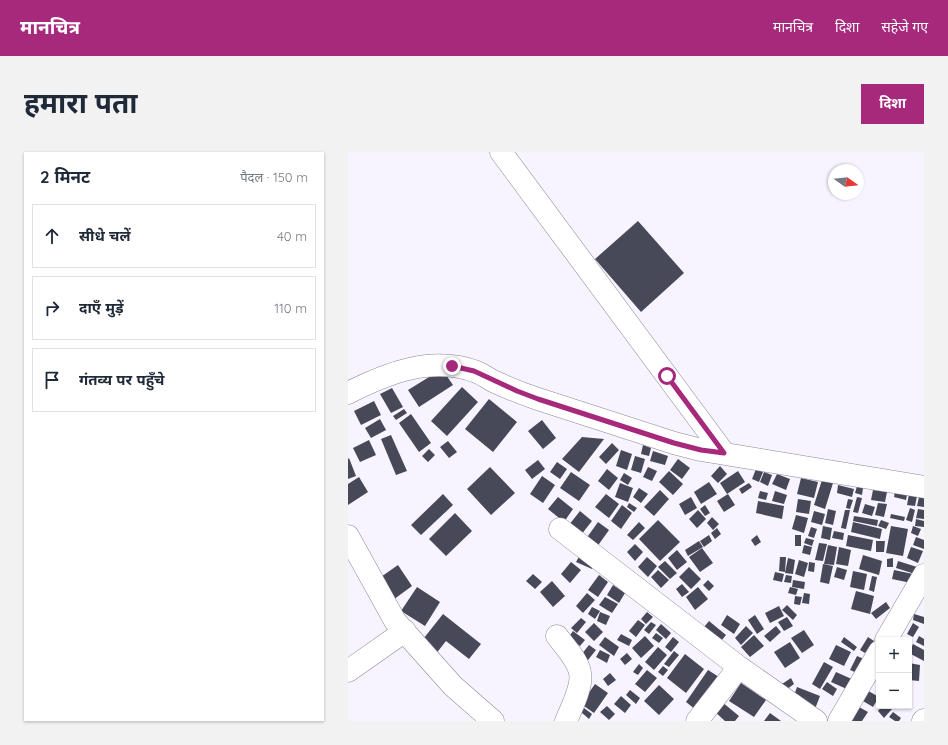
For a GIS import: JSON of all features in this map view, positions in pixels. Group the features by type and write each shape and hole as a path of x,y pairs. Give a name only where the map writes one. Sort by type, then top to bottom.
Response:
{"street":[{"path":"501,152 724,453"},
{"path":"348,393 374,379 402,370 428,366 452,366 474,371 517,391 553,404 674,443 701,450 924,486"},
{"path":"560,529 739,667 816,721"},
{"path":"348,536 395,621 454,686 493,721"},
{"path":"888,637 924,575"},
{"path":"348,671 404,631"},
{"path":"557,636 577,664 581,674 580,684 566,721"},
{"path":"839,721 876,657"},
{"path":"697,721 739,667"}],"building":[{"path":"638,221 684,273 641,312 595,259"},
{"path":"442,369 453,385 419,407 408,390"},
{"path":"462,387 478,402 447,436 431,421"},
{"path":"392,388 403,407 391,413 380,394"},
{"path":"489,399 517,422 493,452 465,429"},
{"path":"374,401 381,415 361,425 354,411"},
{"path":"404,409 407,413 396,420 393,416"},
{"path":"411,414 431,443 419,452 399,423"},
{"path":"380,419 386,430 371,438 365,428"},
{"path":"542,420 556,438 543,449 528,431"},
{"path":"391,435 407,471 396,475 381,439"},
{"path":"582,437 604,439 579,472 562,459"},
{"path":"369,440 376,455 360,462 353,448"},
{"path":"448,441 457,452 449,458 440,447"},
{"path":"612,443 619,450 606,464 599,457"},
{"path":"643,445 651,448 649,456 641,454"},
{"path":"429,449 435,455 428,462 422,456"},
{"path":"621,450 632,454 627,470 616,466"},
{"path":"653,451 668,456 665,465 650,461"},
{"path":"635,456 645,459 641,473 631,470"},
{"path":"349,458 356,476 348,479 348,459"},
{"path":"678,459 690,468 682,479 670,470"},
{"path":"538,460 545,469 532,479 525,470"},
{"path":"557,462 567,469 560,479 550,472"},
{"path":"720,466 727,474 718,483 711,476"},
{"path":"490,467 515,493 491,515 467,489"},
{"path":"648,467 657,471 652,481 643,477"},
{"path":"607,469 618,478 609,490 598,481"},
{"path":"756,469 763,472 759,482 752,479"},
{"path":"669,471 683,484 673,495 659,482"},
{"path":"738,471 745,482 727,494 720,483"},
{"path":"571,472 590,485 579,501 560,488"},
{"path":"764,472 772,475 768,486 760,482"},
{"path":"624,473 632,478 628,485 620,480"},
{"path":"777,474 790,479 786,490 772,484"},
{"path":"542,476 555,485 543,503 530,494"},
{"path":"359,477 368,492 348,505 348,484"},
{"path":"801,478 818,482 814,498 797,494"},
{"path":"822,480 833,483 825,509 814,505"},
{"path":"709,482 717,494 701,504 694,492"},
{"path":"620,483 633,488 628,502 615,497"},
{"path":"749,483 752,487 742,494 739,489"},
{"path":"838,485 854,489 852,497 837,493"},
{"path":"857,486 863,488 862,495 855,493"},
{"path":"639,488 648,494 641,503 633,497"},
{"path":"660,490 669,499 654,516 644,507"},
{"path":"873,490 887,492 885,502 871,500"},
{"path":"760,491 768,493 766,500 758,498"},
{"path":"775,491 787,495 784,504 772,501"},
{"path":"895,491 907,495 906,500 894,497"},
{"path":"443,494 453,505 421,535 411,525"},
{"path":"606,494 619,504 609,518 595,507"},
{"path":"728,494 735,505 724,512 717,501"},
{"path":"909,494 917,496 915,506 907,505"},
{"path":"558,497 573,509 564,522 548,509"},
{"path":"691,497 697,508 685,515 679,504"},
{"path":"857,497 862,498 858,513 853,512"},
{"path":"919,497 924,498 924,507 917,506"},
{"path":"798,499 811,501 809,514 796,512"},
{"path":"848,499 853,500 850,509 846,508"},
{"path":"758,501 784,506 782,519 756,513"},
{"path":"629,503 637,508 634,512 627,507"},
{"path":"878,503 887,504 884,517 875,515"},
{"path":"865,504 875,507 872,516 862,513"},
{"path":"622,505 632,513 621,529 611,521"},
{"path":"705,505 710,513 705,516 700,509"},
{"path":"910,508 915,510 912,522 906,520"},
{"path":"828,509 836,511 833,525 825,523"},
{"path":"918,509 924,510 924,519 916,518"},
{"path":"698,510 706,519 697,528 689,519"},
{"path":"845,510 850,510 846,529 841,528"},
{"path":"580,511 592,521 577,540 565,530"},
{"path":"814,511 825,514 822,525 811,522"},
{"path":"455,513 472,531 446,556 429,539"},
{"path":"891,514 905,517 904,521 890,518"},
{"path":"796,515 808,518 804,533 792,529"},
{"path":"854,516 878,520 877,526 853,521"},
{"path":"712,517 719,524 713,530 707,523"},
{"path":"916,519 924,521 924,527 915,526"},
{"path":"658,520 680,542 660,561 639,539"},
{"path":"881,520 889,523 886,529 878,526"},
{"path":"598,522 609,530 594,551 583,543"},
{"path":"639,522 645,528 633,540 627,535"},
{"path":"853,522 882,529 880,539 851,532"},
{"path":"823,526 832,528 830,540 821,538"},
{"path":"891,526 908,529 903,556 886,553"},
{"path":"913,526 921,529 918,536 911,533"},
{"path":"811,527 817,529 814,538 808,536"},
{"path":"717,528 721,534 715,539 711,533"},
{"path":"834,531 844,533 843,540 832,538"},
{"path":"709,535 712,541 704,547 700,541"},
{"path":"757,535 761,542 755,546 751,540"},
{"path":"795,535 801,535 801,546 795,546"},
{"path":"848,535 873,540 871,551 846,546"},
{"path":"916,537 924,540 924,549 913,545"},
{"path":"806,538 814,540 812,546 804,543"},
{"path":"699,541 703,547 688,556 685,550"},
{"path":"876,541 885,541 884,552 876,552"},
{"path":"819,543 827,544 823,561 815,560"},
{"path":"635,544 643,552 635,561 627,552"},
{"path":"804,545 812,547 810,555 802,553"},
{"path":"828,545 837,547 834,565 824,564"},
{"path":"839,547 851,550 848,566 836,564"},
{"path":"911,547 923,551 918,563 907,558"},
{"path":"702,548 713,563 700,572 689,557"},
{"path":"677,550 687,562 677,570 668,558"},
{"path":"580,555 595,562 592,569 576,562"},
{"path":"863,555 882,561 879,575 859,569"},
{"path":"647,557 657,566 648,577 638,567"},
{"path":"780,557 786,557 785,572 779,571"},
{"path":"788,558 795,560 793,574 785,573"},
{"path":"893,558 893,567 887,567 887,559"},
{"path":"799,560 808,563 804,577 795,574"},
{"path":"665,561 677,573 670,579 658,567"},
{"path":"898,561 917,567 915,574 896,568"},
{"path":"571,562 581,570 570,583 561,574"},
{"path":"809,562 815,563 814,572 808,571"},
{"path":"823,564 833,566 829,584 820,582"},
{"path":"398,565 412,586 393,600 378,579"},
{"path":"689,567 701,579 691,589 679,577"},
{"path":"837,567 847,570 844,580 834,577"},
{"path":"658,570 669,580 661,588 651,577"},
{"path":"894,570 913,574 911,583 892,579"},
{"path":"853,571 867,574 864,590 850,587"},
{"path":"775,572 784,574 782,582 773,580"},
{"path":"533,574 542,582 535,589 526,581"},
{"path":"599,575 608,582 598,597 588,590"},
{"path":"786,575 792,576 791,583 784,582"},
{"path":"872,576 877,577 874,592 869,590"},
{"path":"708,580 714,586 709,591 703,585"},
{"path":"793,580 805,582 804,589 792,587"},
{"path":"552,581 565,596 553,607 540,592"},
{"path":"682,584 689,592 682,597 676,589"},
{"path":"613,585 625,593 619,603 607,595"},
{"path":"417,587 440,602 425,626 401,611"},
{"path":"698,587 708,599 695,610 686,597"},
{"path":"790,587 798,589 796,595 788,593"},
{"path":"856,591 874,596 870,614 851,609"},
{"path":"587,593 595,600 583,613 576,606"},
{"path":"804,593 810,594 809,604 802,603"},
{"path":"795,596 802,597 800,605 794,604"},
{"path":"605,597 618,604 612,613 599,605"},
{"path":"886,602 890,608 876,619 871,613"},
{"path":"787,605 797,615 793,620 782,610"},
{"path":"779,606 784,616 770,623 765,613"},
{"path":"592,607 600,611 595,619 588,614"},
{"path":"600,612 610,616 606,625 597,621"},
{"path":"647,612 653,617 646,624 641,619"},
{"path":"443,614 481,644 469,659 446,641 435,655 420,643"},
{"path":"914,614 924,617 924,624 913,620"},
{"path":"727,615 740,624 734,634 721,625"},
{"path":"755,615 764,629 757,634 748,620"},
{"path":"787,617 793,626 784,631 778,622"},
{"path":"581,618 586,622 577,633 571,628"},
{"path":"638,620 645,625 636,637 629,631"},
{"path":"709,621 726,635 717,646 700,632"},
{"path":"651,622 656,625 649,634 644,630"},
{"path":"594,623 603,632 594,641 585,632"},
{"path":"913,623 919,627 913,637 907,634"},
{"path":"661,624 671,633 666,639 656,630"},
{"path":"746,626 753,633 741,645 735,638"},
{"path":"776,626 781,632 770,642 764,636"},
{"path":"804,630 814,645 802,653 791,638"},
{"path":"573,631 585,640 580,646 568,638"},
{"path":"656,633 663,638 659,643 652,638"},
{"path":"621,634 632,640 629,646 617,640"},
{"path":"754,635 764,646 750,657 741,647"},
{"path":"645,636 654,646 641,658 632,648"},
{"path":"919,636 924,639 924,646 916,642"},
{"path":"605,637 619,647 614,656 599,645"},
{"path":"673,637 679,642 671,652 665,647"},
{"path":"844,637 857,647 854,651 841,642"},
{"path":"868,637 874,641 865,653 860,650"},
{"path":"790,642 800,658 785,668 774,652"},
{"path":"913,644 924,650 924,661 912,655"},
{"path":"589,645 596,650 588,660 581,655"},
{"path":"836,645 851,652 844,666 829,659"},
{"path":"658,647 667,655 654,670 645,662"},
{"path":"600,650 610,655 607,663 596,657"},
{"path":"674,651 679,655 669,667 664,664"},
{"path":"627,653 632,659 625,665 620,659"},
{"path":"685,654 704,669 686,693 667,678"},
{"path":"857,656 864,659 857,673 850,670"},
{"path":"824,662 833,667 820,689 812,684"},
{"path":"639,664 643,668 638,675 633,672"},
{"path":"912,664 920,665 919,681 912,680"},
{"path":"663,666 668,670 663,676 658,672"},
{"path":"647,670 657,678 645,692 635,684"},
{"path":"708,670 719,677 696,710 686,702"},
{"path":"836,672 854,680 849,690 831,682"},
{"path":"610,673 616,680 608,686 603,679"},
{"path":"791,678 794,684 786,690 782,684"},
{"path":"827,682 837,689 833,696 822,689"},
{"path":"741,683 766,700 754,717 729,701"},
{"path":"595,684 608,693 594,713 581,704"},
{"path":"659,685 674,699 659,715 644,701"},
{"path":"797,687 820,696 815,709 792,701"},
{"path":"863,688 876,695 876,702 873,707 858,698"},
{"path":"630,690 640,698 636,704 626,695"},
{"path":"621,696 631,705 625,713 614,704"},
{"path":"722,702 739,716 735,721 725,721 714,711"},
{"path":"607,706 615,714 609,720 600,712"},
{"path":"859,707 868,712 862,721 850,721"},
{"path":"584,708 592,714 589,719 581,712"},
{"path":"880,709 892,709 884,718 878,711"},
{"path":"893,712 901,718 899,721 895,721 889,717"},
{"path":"770,713 781,721 764,721"}],"route":[{"path":"452,366 474,371 538,399 674,443 701,450 724,453 667,376"}]}
